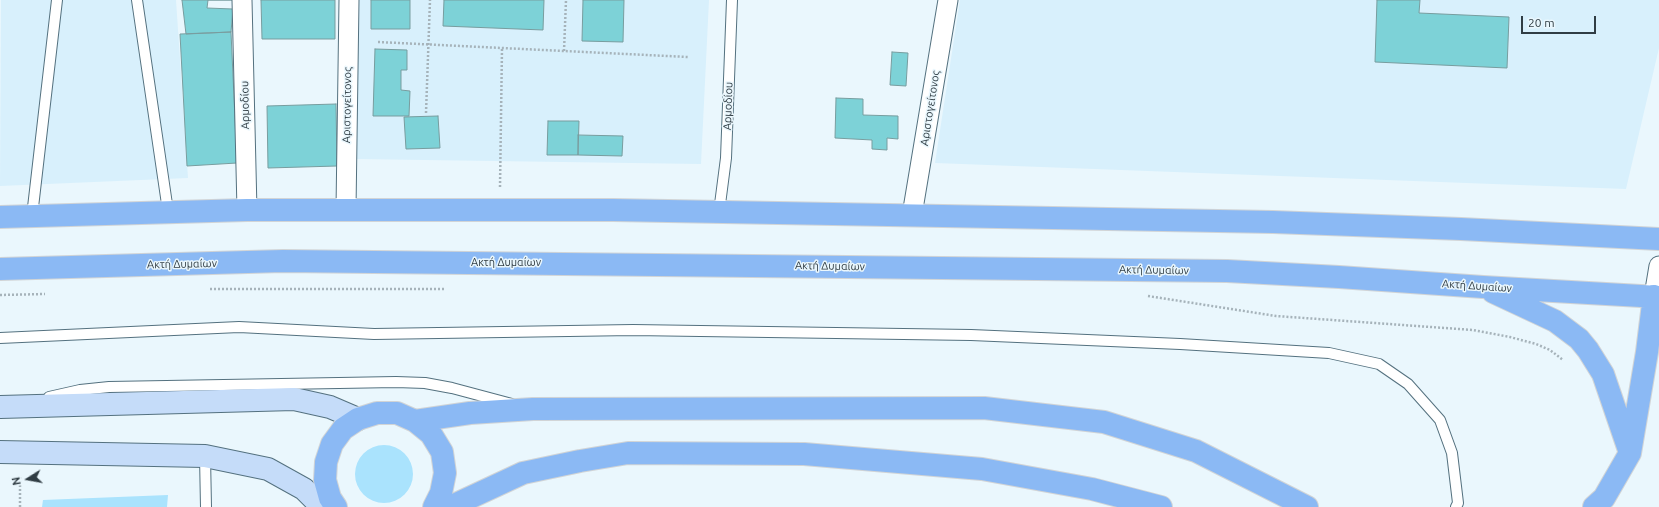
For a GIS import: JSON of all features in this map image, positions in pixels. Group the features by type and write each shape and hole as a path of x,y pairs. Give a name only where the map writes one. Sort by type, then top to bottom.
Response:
{"main road":[{"path":"0,217 168,211 499,209 1274,222 1461,229 1659,239"},
{"name":"Ακτή Δυμαίων","path":"0,269 283,262 599,263 1227,271 1339,276 1483,287 1657,296"},
{"path":"1483,287 1555,321 1578,339 1588,350 1603,374 1630,453"},
{"path":"1594,507 1604,498 1630,453 1657,296"},
{"path":"0,406 294,399 330,407 358,419"},
{"path":"416,421 470,413 533,409 984,408 1104,422 1196,451 1306,507"},
{"path":"336,507 330,498 325,480 326,462 332,444 343,429 358,419 377,413 397,413 416,421 431,434 442,452 445,473 442,493 434,507"},
{"path":"10,452 204,456 268,469 304,490 322,507"},
{"path":"450,507 523,473 628,453 804,454 982,469 1092,489 1161,507"}],"street":[{"name":"Αρμοδίου","path":"242,0 247,210"},
{"name":"Αριστογείτονος","path":"346,209 349,0"},
{"name":"Αριστογείτονος","path":"912,215 948,0"},
{"path":"1657,296 1659,266"}],"lane":[{"path":"32,216 57,0"},
{"path":"137,0 168,211"},
{"name":"Αρμοδίου","path":"719,212 726,158 732,0"},
{"path":"0,338 239,327 374,334 633,330 971,335 1329,353 1379,364 1408,384 1440,420 1452,453 1458,503 1456,507"},
{"path":"0,406 80,390 109,387 396,382 425,383 452,388 533,409"},
{"path":"204,456 206,507"}],"path":[{"path":"426,113 430,0"},
{"path":"564,50 566,0"},
{"path":"378,42 688,57"},
{"path":"499,209 502,48"},
{"path":"208,289 449,289"},
{"path":"0,295 52,294"},
{"path":"1144,295 1276,316 1473,330 1510,337 1542,346 1564,361 1588,350"},
{"path":"10,452 20,507"}],"shaded area":[{"path":"1,0 176,0 188,178 0,186"},
{"path":"359,0 709,0 701,164 355,159"},
{"path":"960,0 1659,0 1659,48 1626,189 935,163"},
{"path":"384,445 395,447 408,458 411,463 413,474 411,485 400,498 395,501 384,503 373,501 360,490 357,485 355,474 357,463 368,450 373,447"},
{"path":"168,495 167,507 42,507 43,500"}],"building":[{"path":"182,0 208,0 207,8 233,9 231,32 186,34"},
{"path":"261,0 335,0 335,39 262,39"},
{"path":"371,0 410,0 410,29 371,29"},
{"path":"444,0 544,0 543,30 443,26"},
{"path":"583,0 624,0 623,42 582,41"},
{"path":"1377,0 1420,0 1419,13 1509,17 1507,68 1375,62"},
{"path":"231,32 237,163 187,166 180,34"},
{"path":"375,49 407,50 407,70 401,70 401,90 410,91 409,116 373,116"},
{"path":"892,52 908,53 906,86 890,85"},
{"path":"836,98 863,99 863,115 898,116 898,139 887,138 887,150 872,149 872,140 835,138"},
{"path":"336,104 337,166 268,168 267,106"},
{"path":"438,116 440,148 406,149 404,117"},
{"path":"548,121 579,121 578,155 547,155"},
{"path":"578,135 623,136 622,156 578,155"}]}
